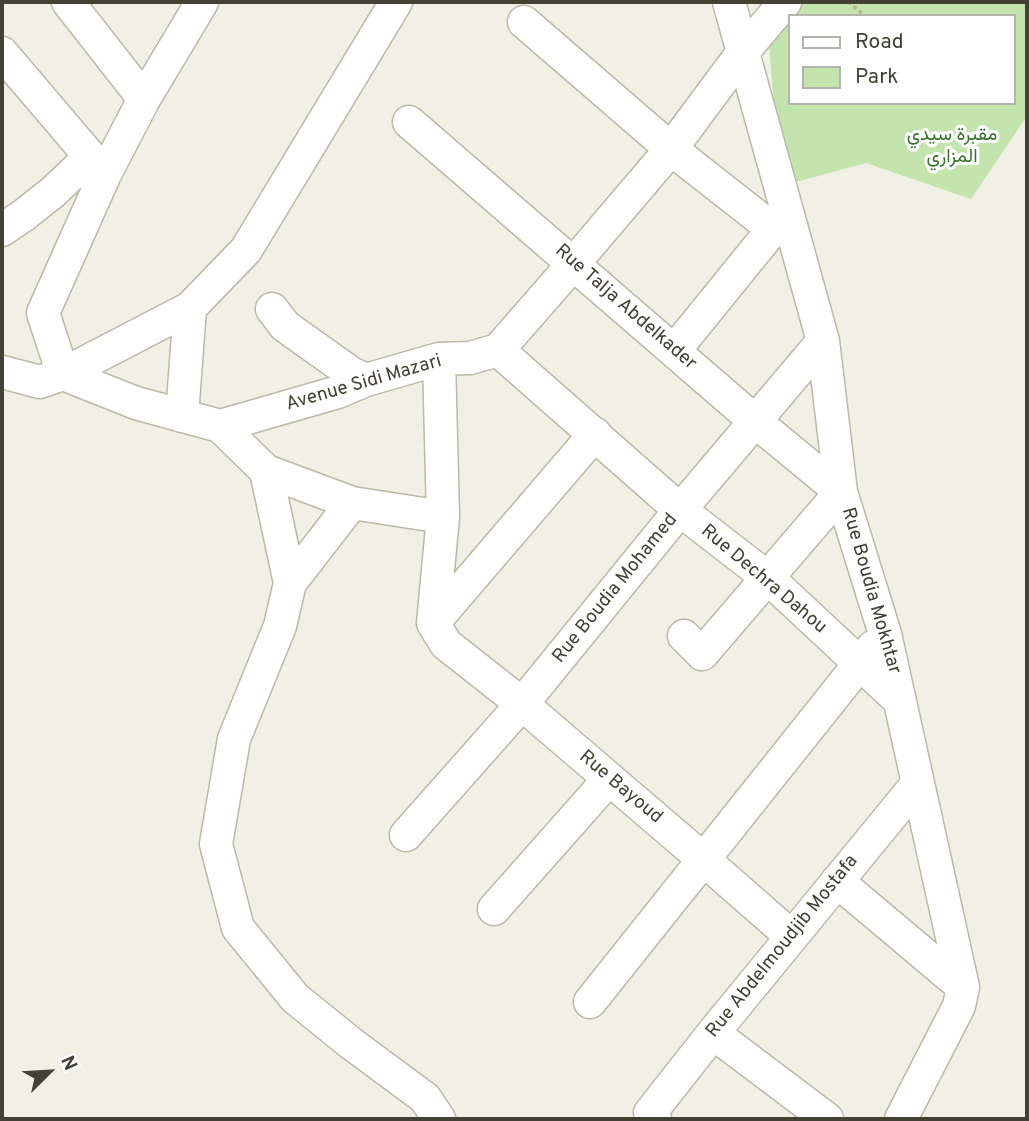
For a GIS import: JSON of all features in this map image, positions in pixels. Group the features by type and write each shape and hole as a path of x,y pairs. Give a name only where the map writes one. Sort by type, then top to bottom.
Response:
{"street":[{"path":"68,2 144,99"},
{"path":"2,372 40,382 63,374 190,308 246,250 396,2"},
{"name":"Rue Boudia Mokhtar","path":"729,2 781,221 823,341 841,492 885,634 963,987"},
{"path":"743,52 754,2"},
{"path":"498,350 671,149 743,52 785,2"},
{"path":"63,374 43,313 97,165 144,99 193,6"},
{"path":"524,22 671,149 781,221 674,351"},
{"path":"2,54 97,165"},
{"name":"Rue Talja Abdelkader","path":"409,122 756,422 841,492"},
{"path":"2,230 97,165"},
{"path":"182,416 190,308"},
{"path":"272,309 285,326 351,373 366,380"},
{"name":"Rue Boudia Mohamed","path":"406,835 522,704 680,510 823,341"},
{"name":"Avenue Sidi Mazari","path":"220,426 439,359 470,359 498,350"},
{"name":"Rue Dechra Dahou","path":"498,350 680,510 768,578 900,701"},
{"path":"439,359 443,517 440,634"},
{"path":"63,374 136,403 220,426 265,471 352,503 443,517"},
{"path":"440,634 595,434"},
{"path":"265,471 290,583 281,626 234,739 216,845 238,928 295,998 425,1098 439,1119"},
{"path":"684,636 702,654 841,492"},
{"path":"290,583 352,503"},
{"name":"Rue Bayoud","path":"440,634 792,937"},
{"path":"590,1002 859,663 885,634"},
{"path":"494,909 609,779"},
{"name":"Rue Abdelmoudjib Mostafa","path":"653,1116 713,1032 919,783"},
{"path":"837,881 963,987 959,1006 901,1119"},
{"path":"713,1032 827,1119"}],"path":[{"path":"848,2 863,14"}],"green space":[{"name":"مقبرة سيدي المزاري","path":"787,2 1027,2 1027,116 971,199 866,163 781,186 767,23"}]}
